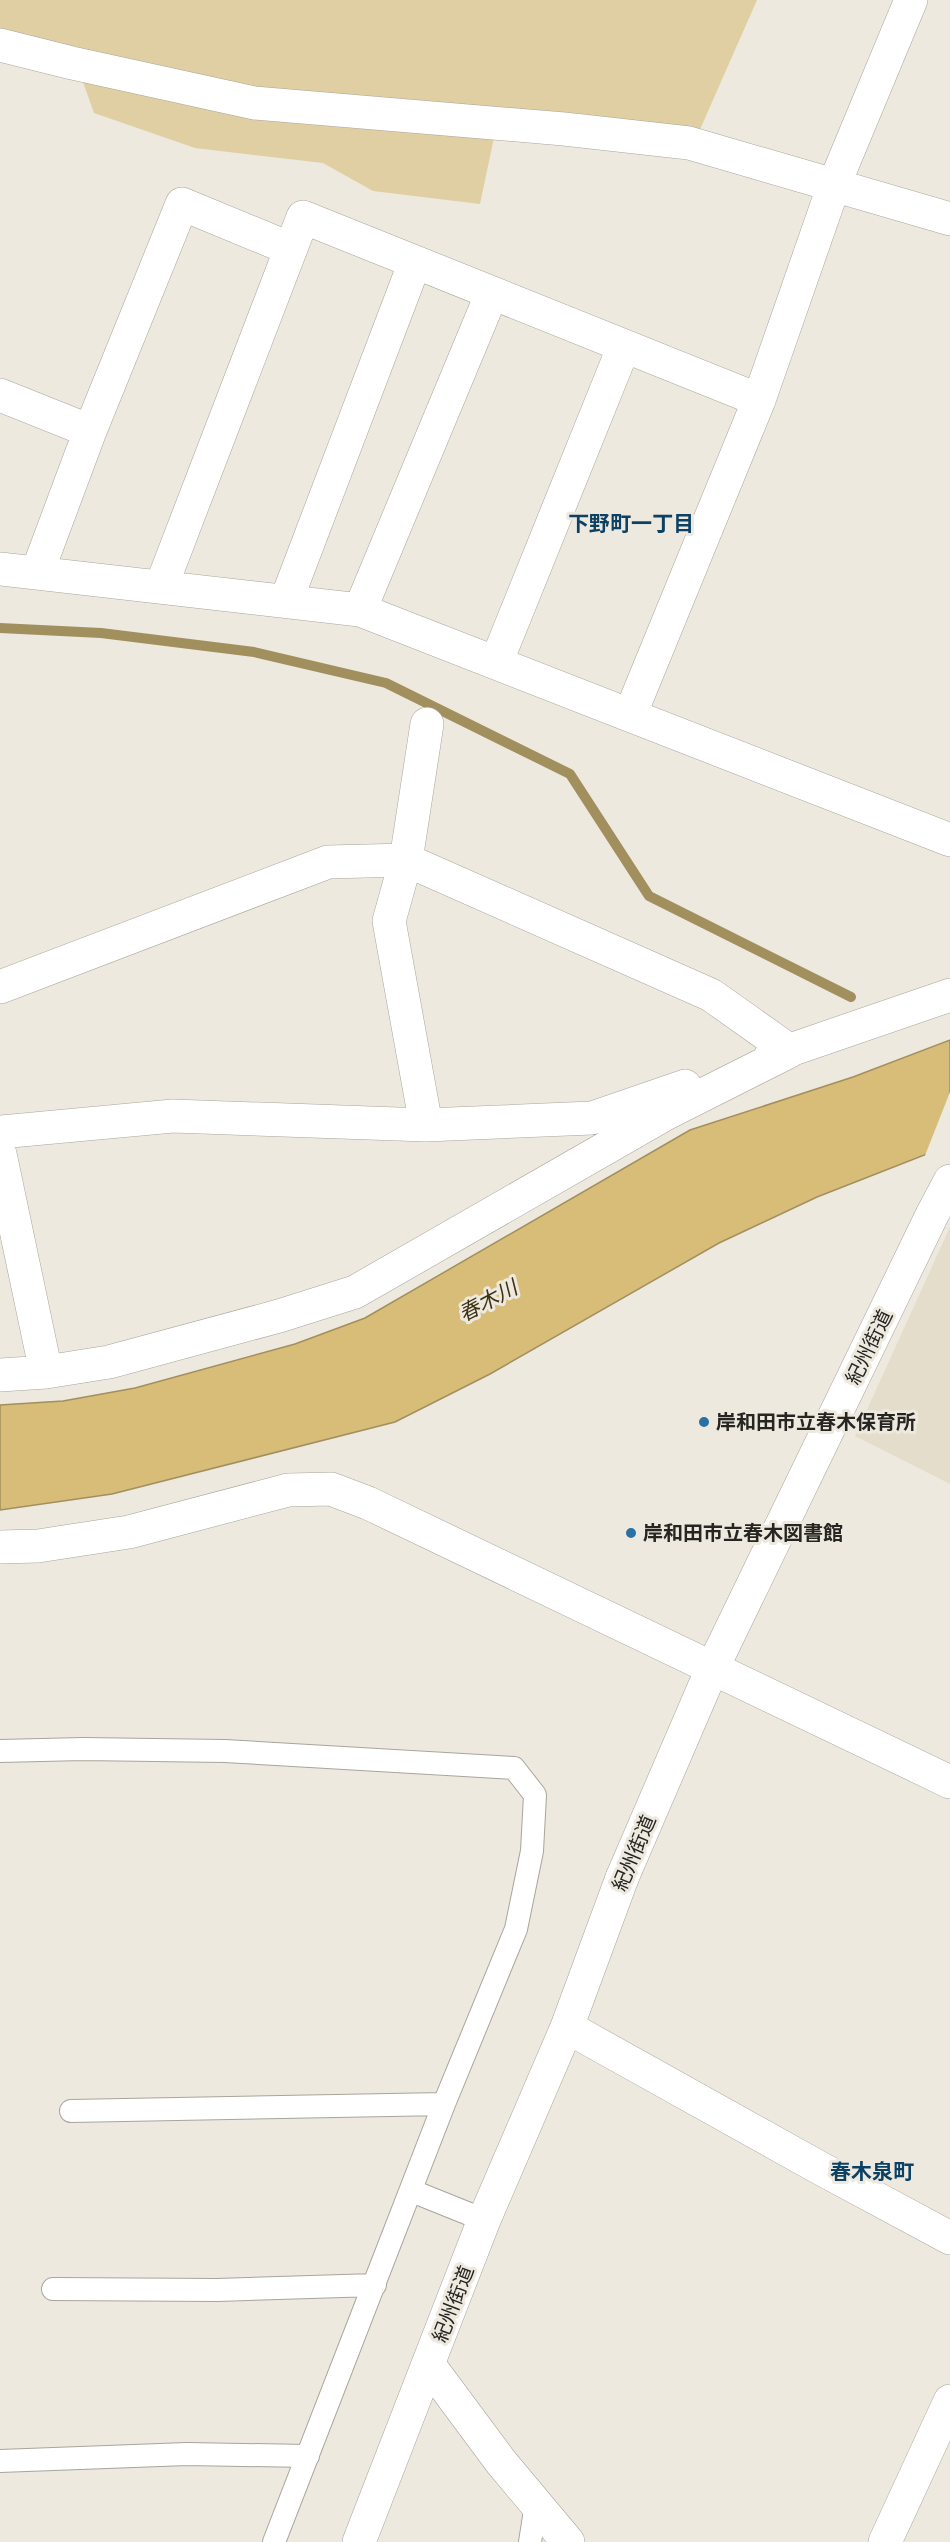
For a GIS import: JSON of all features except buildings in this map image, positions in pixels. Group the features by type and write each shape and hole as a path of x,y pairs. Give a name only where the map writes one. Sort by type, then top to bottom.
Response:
{"street":[{"path":"630,715 759,400 834,185 911,0"},
{"path":"0,45 254,103 564,129 689,143 950,219"},
{"path":"37,573 90,430 182,204 291,249"},
{"path":"161,587 303,217 759,400"},
{"path":"285,601 415,262"},
{"path":"360,610 492,292"},
{"path":"496,663 624,346"},
{"path":"0,396 90,430"},
{"path":"0,569 360,610 950,840"},
{"path":"426,1125 389,921 406,860 427,724"},
{"path":"0,987 328,862 406,860 711,995 790,1051"},
{"path":"0,1132 173,1116 426,1125 592,1118 950,994"},
{"path":"0,1375 46,1372 109,1362 279,1316 355,1292 667,1113 790,1051"},
{"path":"0,1154 46,1372"},
{"name":"紀州街道","path":"359,2542 484,2220 567,2027 622,1878 712,1669 950,1182"},
{"path":"0,1547 38,1546 129,1532 288,1490 331,1489 368,1503 950,1782"},
{"path":"567,2027 950,2238"},
{"path":"429,2366 501,2462 568,2542"},
{"path":"885,2542 950,2401"}],"lane":[{"path":"0,1751 83,1749 225,1751 514,1768 535,1795 532,1851 516,1929 444,2104 274,2542"},
{"path":"71,2111 444,2104"},
{"path":"412,2191 484,2220"},
{"path":"53,2289 217,2290 375,2285"},
{"path":"0,2461 187,2454 308,2456"},
{"path":"530,2542 536,2504"}],"shaded area":[{"path":"0,0 757,0 698,134 499,114 480,204 373,191 323,163 195,148 94,113 83,82 0,32"},
{"path":"950,1227 950,1484 855,1436"}],"water":[{"name":"春木川","path":"950,1040 950,1145 817,1197 719,1243 490,1374 395,1422 112,1494 0,1510 0,1405 63,1401 135,1388 295,1344 365,1318 690,1130 853,1077"}],"pier":[{"path":"950,1092 950,1148 924,1158"}],"waterway":[{"path":"0,628 101,633 254,652 386,683 570,774 649,896 851,997"}],"place":[{"name":"岸和田市立春木保育所","path":"704,1422"},
{"name":"岸和田市立春木図書館","path":"631,1533"}],"district":[{"name":"下野町一丁目","path":"631,524"},
{"name":"春木泉町","path":"872,2172"}]}
